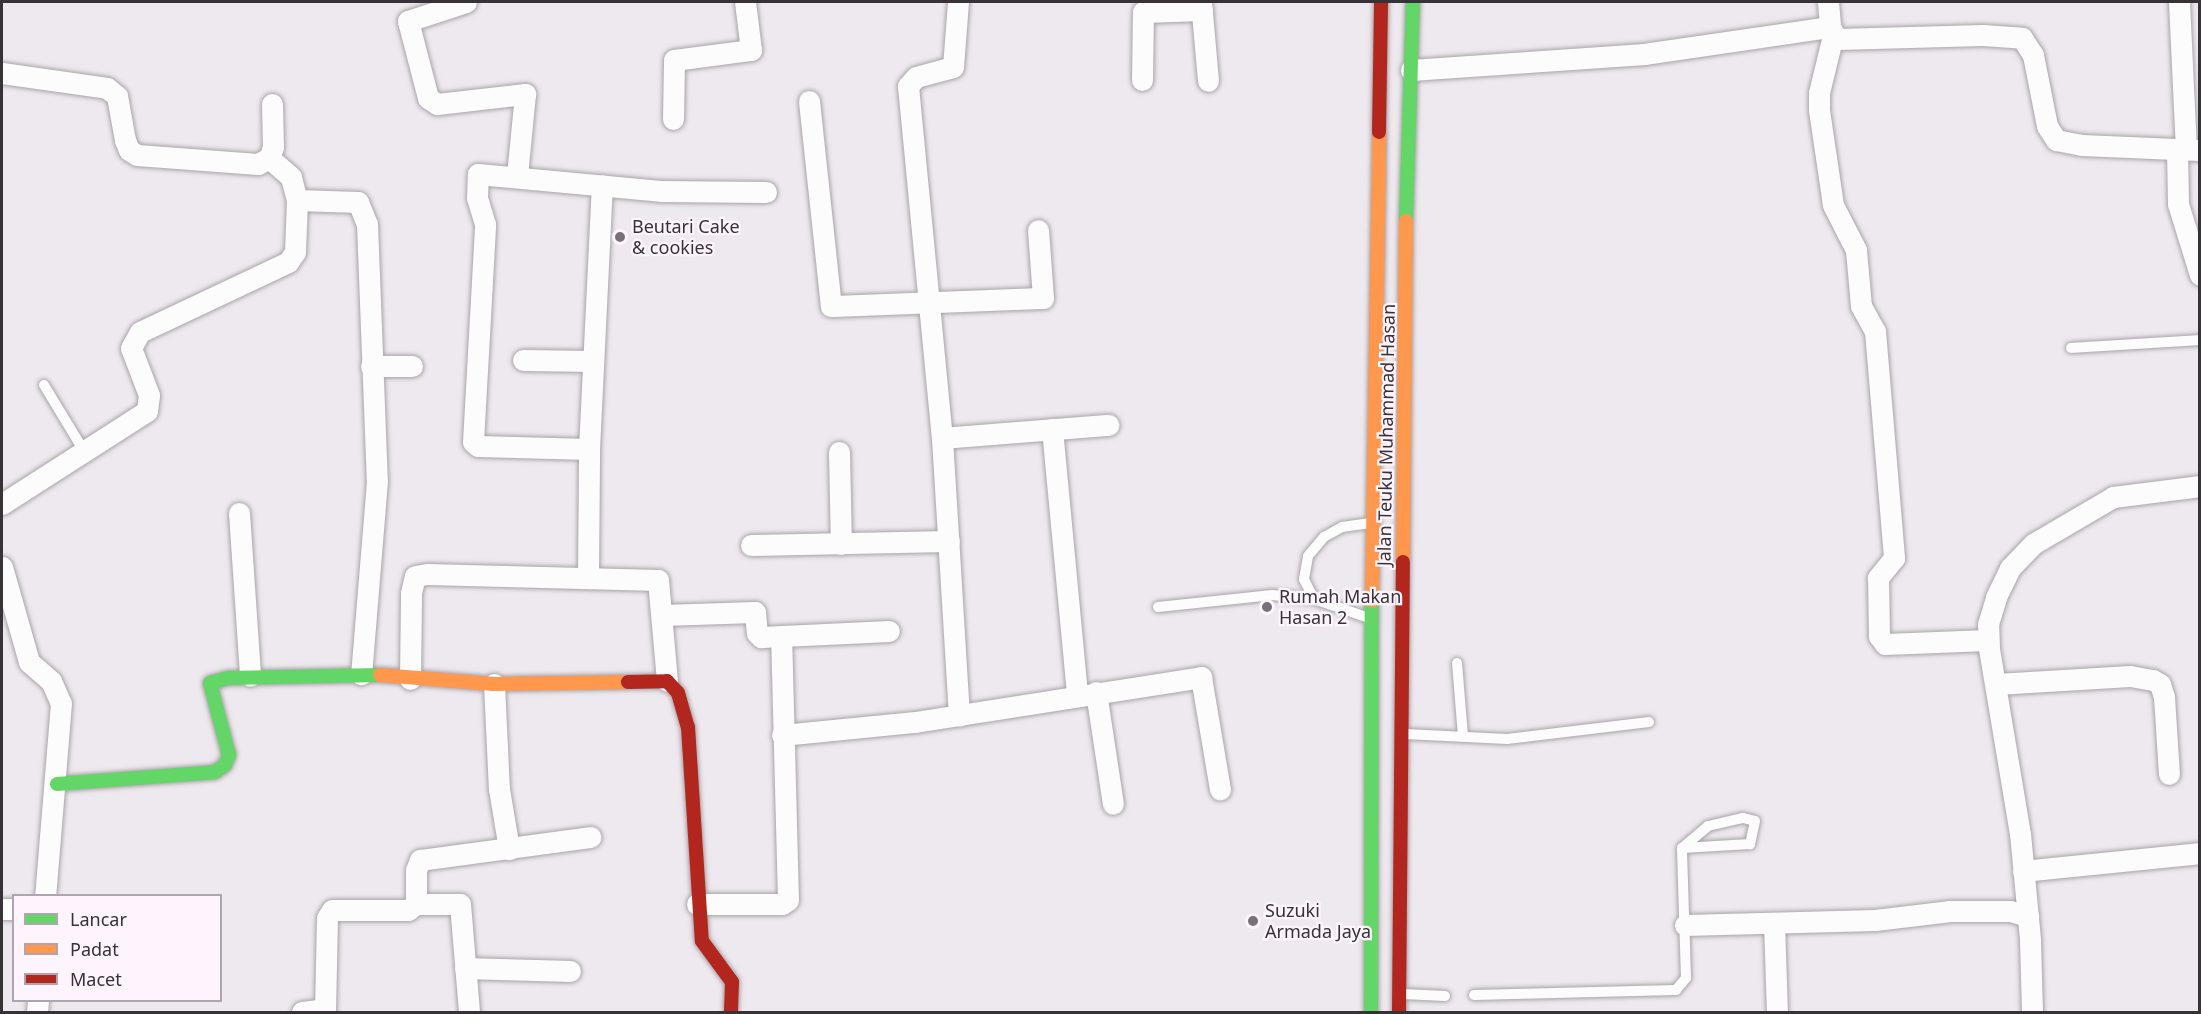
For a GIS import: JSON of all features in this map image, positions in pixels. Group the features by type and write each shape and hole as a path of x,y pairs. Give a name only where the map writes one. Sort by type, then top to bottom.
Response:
{"main road":[{"name":"Jalan Teuku Muhammad Hasan","path":"1371,1012 1372,492 1382,2"},
{"name":"Jalan Teuku Muhammad Hasan","path":"1399,1012 1403,495 1413,2"},
{"path":"1372,492 1403,495"},
{"path":"57,784 215,772 225,765 229,755 210,683 250,676 361,674 494,684 667,681 678,693 688,727 697,904 702,941 732,982 731,1012"}],"street":[{"path":"466,2 408,21 428,98 437,104 525,94 517,176"},
{"path":"673,119 674,60 751,50 745,2"},
{"path":"958,2 953,67 916,77 908,86 942,438 959,715"},
{"path":"1828,2 1832,31 1819,93 1819,110 1833,205 1856,250 1861,306 1875,331 1894,558 1878,578 1879,636 1885,644 1988,640"},
{"path":"2179,2 2187,150 2178,204 2199,275"},
{"path":"1142,80 1143,12 1201,6 1208,81"},
{"path":"1411,70 1644,54 1832,31"},
{"path":"1832,31 1837,39 1854,41 1983,35 2022,38 2032,55 2047,126 2056,140 2081,145 2187,150"},
{"path":"2,73 107,88 117,96 129,150 138,155 258,164 269,158"},
{"path":"809,101 831,306 1043,298 1038,230"},
{"path":"269,158 272,104"},
{"path":"2,504 147,411 149,395 131,348 133,339 140,332 288,262 296,242 297,200 291,177 269,158"},
{"path":"589,449 478,446 471,439 485,224 477,198 478,174 660,191 766,192"},
{"path":"588,576 589,449 594,309 602,185"},
{"path":"297,200 354,201 364,209 377,481 361,674"},
{"path":"523,360 593,361"},
{"path":"370,366 412,366"},
{"path":"942,438 1108,425"},
{"path":"1052,429 1086,694 1113,804"},
{"path":"839,452 841,544"},
{"path":"2032,1012 2028,916 2023,871 1988,640 1988,624 1996,597 2010,568 2033,544 2113,497 2199,486"},
{"path":"240,513 250,676"},
{"path":"751,545 949,541"},
{"path":"3,576 29,662 51,681 59,695 57,784 50,822 45,894"},
{"path":"410,679 411,593 415,576 588,576 658,580 667,681"},
{"path":"662,615 755,612 758,635 889,631"},
{"path":"697,904 782,904 788,900 781,636"},
{"path":"1996,684 2130,676 2153,680 2160,684 2164,697 2169,774"},
{"path":"782,735 959,715 1203,678 1220,789"},
{"path":"494,684 498,789 509,849"},
{"path":"416,904 416,870 420,860 590,837"},
{"path":"2023,871 2199,853"},
{"path":"302,1012 325,1011 327,918 332,910 408,910 416,904 460,904 469,1012"},
{"path":"1685,925 1875,920 1950,911 2010,911 2028,916"},
{"path":"1774,923 1777,1012"},
{"path":"465,968 570,971"}],"lane":[{"path":"2071,348 2199,340"},
{"path":"44,385 84,451"},
{"path":"1314,599 1304,572 1308,556 1317,544 1342,527 1372,523"},
{"path":"1158,607 1262,596 1314,599 1372,619"},
{"path":"1457,663 1463,736"},
{"path":"1401,733 1525,738 1649,722"},
{"path":"1743,818 1755,821 1750,844 1682,848 1708,826 1743,818"},
{"path":"1474,995 1676,990 1686,978 1682,848"},
{"path":"1400,993 1445,996"}],"traffic: fast":[{"path":"1406,221 1413,2"},
{"path":"1371,1012 1372,601"},
{"path":"57,784 215,772 225,765 229,755 210,683 229,678 380,675"}],"traffic: slow":[{"path":"1372,601 1379,132"},
{"path":"1403,562 1406,221"},
{"path":"380,675 494,684 628,682"}],"traffic: jam":[{"path":"1379,132 1381,2"},
{"path":"1399,1012 1403,562"},
{"path":"628,682 667,681 678,693 688,727 702,941 732,982 731,1012"}],"place":[{"name":"Beutari Cake & cookies","path":"620,237"},
{"name":"Rumah Makan Hasan 2","path":"1267,607"},
{"name":"Suzuki Armada Jaya","path":"1253,921"}]}
